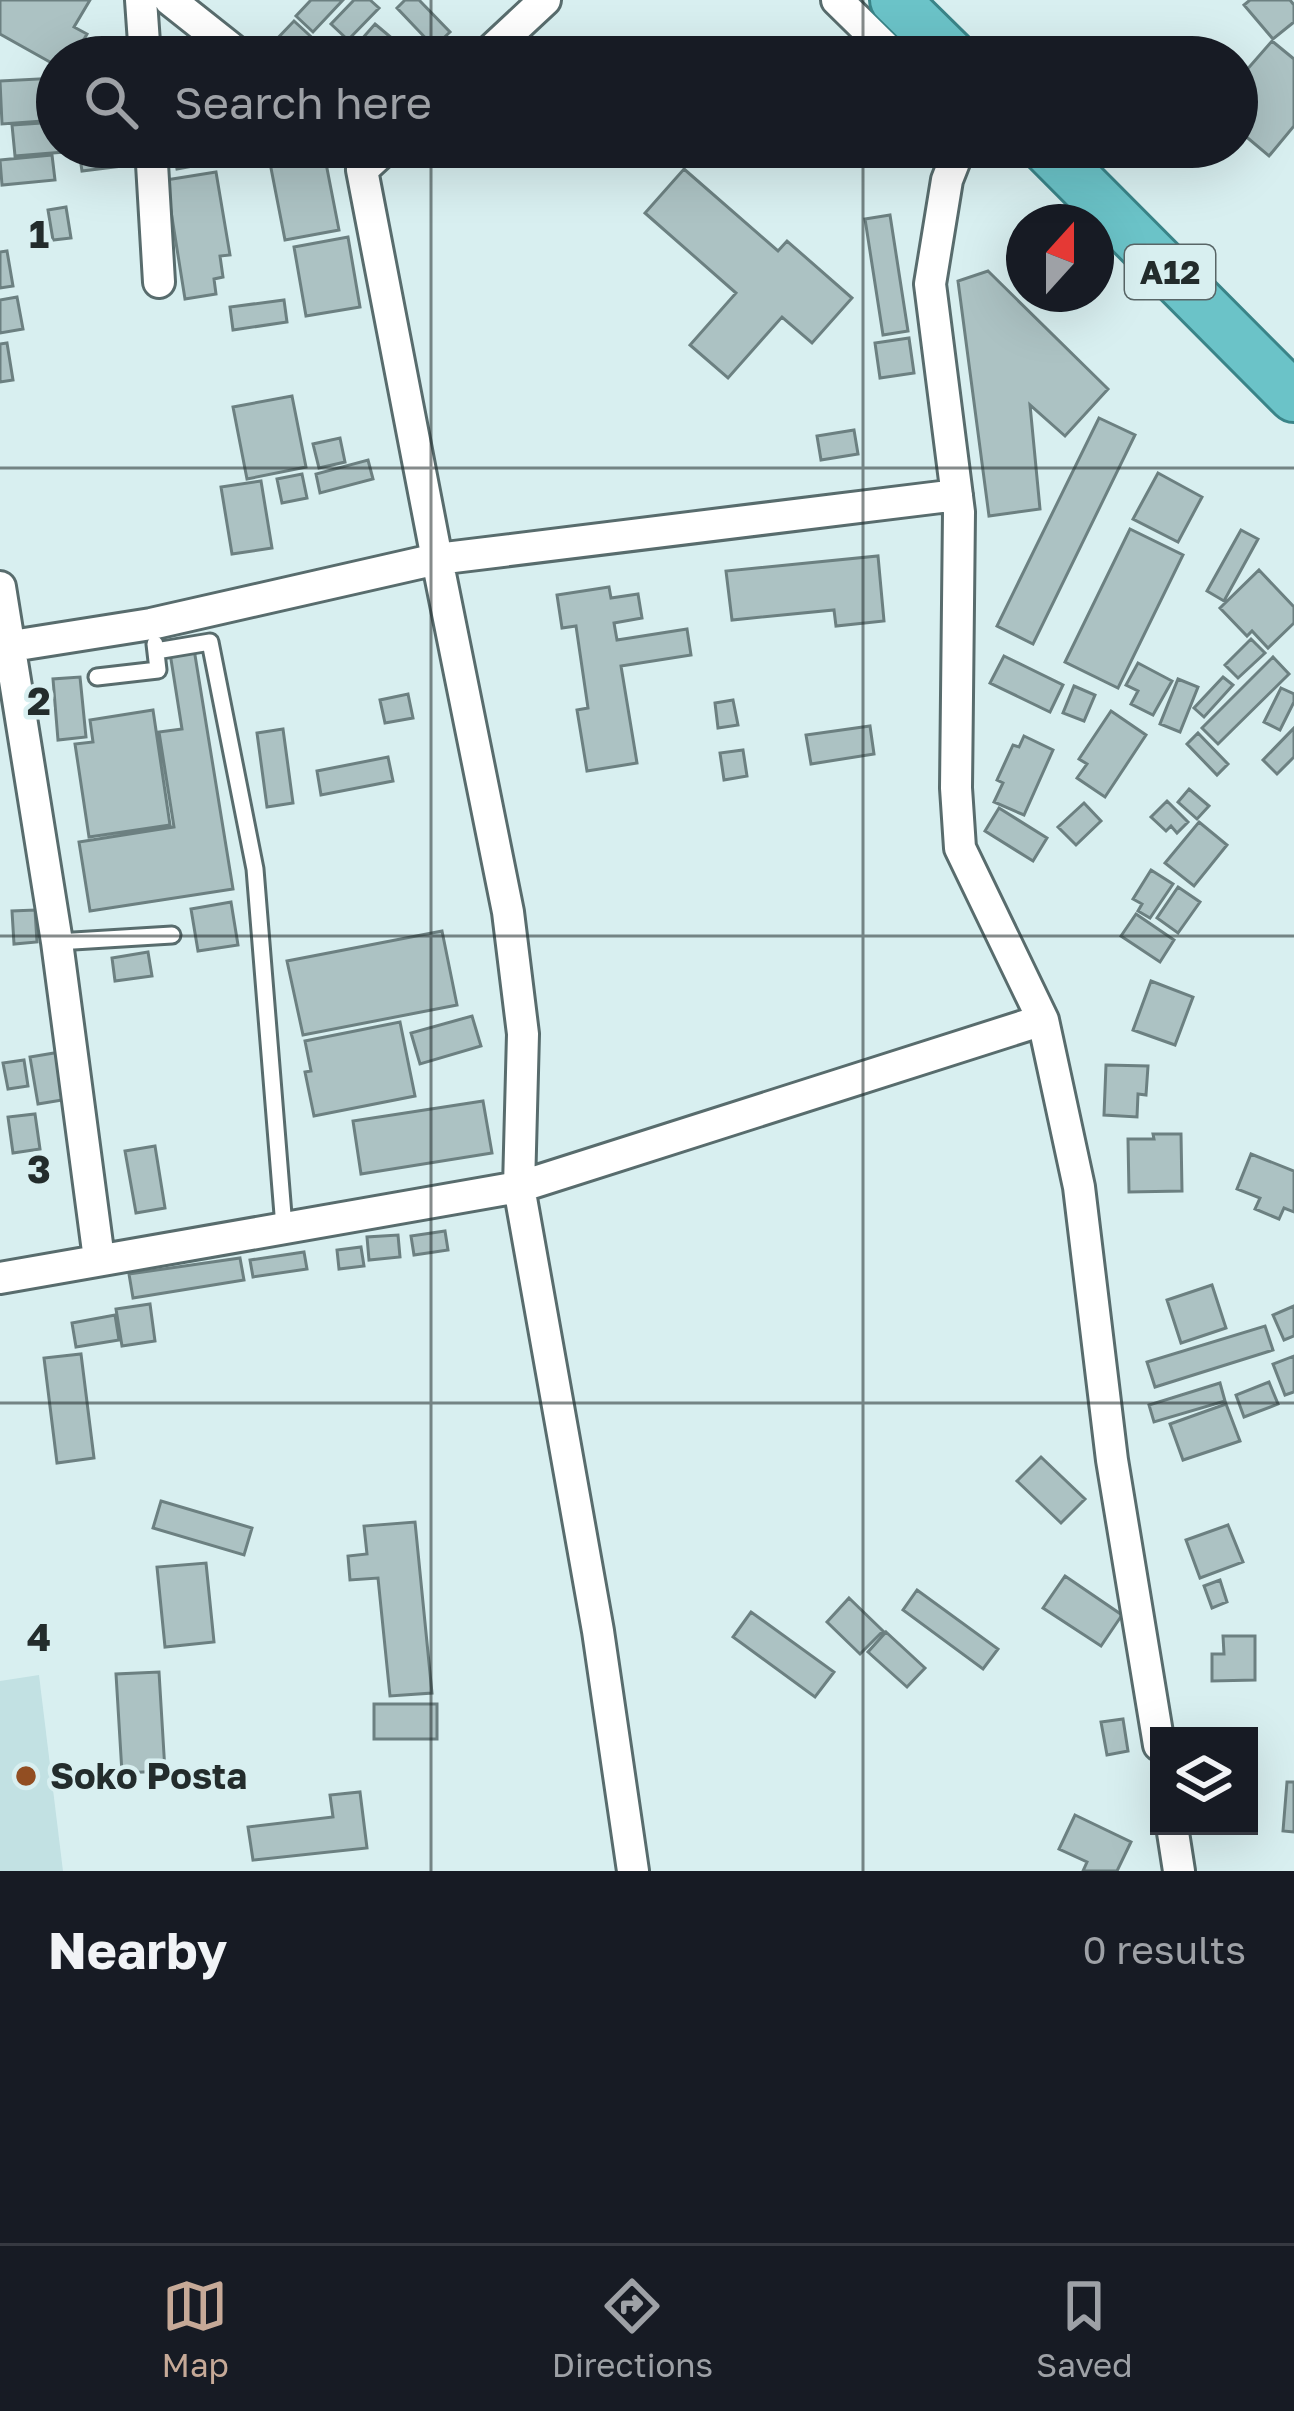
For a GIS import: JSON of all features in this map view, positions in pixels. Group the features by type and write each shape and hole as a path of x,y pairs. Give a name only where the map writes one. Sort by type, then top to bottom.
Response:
{"highway":[{"path":"895,0 932,36"},
{"name":"A12","path":"1066,168 1294,397"}],"street":[{"path":"142,0 144,36"},
{"path":"170,0 215,36"},
{"path":"506,36 545,0"},
{"path":"837,0 874,36"},
{"path":"152,168 159,283"},
{"path":"354,168 508,912 523,1034 519,1186 598,1631 634,1871"},
{"path":"952,168 930,284 957,495 960,848 1042,1020 1079,1187 1112,1460 1156,1727"},
{"path":"12,646 154,637 437,559 957,495"},
{"path":"0,587 57,942 99,1259"},
{"path":"0,1278 519,1186 1042,1020"},
{"path":"1173,1835 1179,1871"}],"lane":[{"path":"97,677 158,670 154,637 210,642 255,869 284,1227"},
{"path":"57,942 172,935"}],"shaded area":[{"name":"Soko Posta","path":"39,1675 63,1871 0,1871 0,1681"}],"building":[{"path":"0,0 90,0 74,27 86,36 36,36 36,54 0,34"},
{"path":"311,0 343,0 313,32 296,16"},
{"path":"354,0 370,0 379,8 352,36 344,36 331,24"},
{"path":"405,0 419,0 450,32 424,36 397,8"},
{"path":"1250,0 1290,0 1294,22 1273,39 1244,5"},
{"path":"294,21 310,36 280,36"},
{"path":"375,24 389,36 364,36"},
{"path":"1272,41 1294,59 1294,126 1269,156 1258,147 1258,57"},
{"path":"36,79 36,122 2,124 0,81"},
{"path":"36,123 36,154 15,156 12,125"},
{"path":"36,157 36,168 54,168 55,180 2,185 0,160"},
{"path":"271,168 327,168 339,230 285,240"},
{"path":"684,169 778,251 787,241 852,298 812,343 782,317 728,378 690,345 736,293 645,213"},
{"path":"216,172 230,255 220,256 223,277 214,279 216,294 185,299 166,180"},
{"path":"66,207 71,238 53,240 48,210"},
{"path":"890,215 908,331 883,335 865,219"},
{"path":"348,237 360,307 306,316 294,247"},
{"path":"7,251 13,286 0,288 0,252"},
{"path":"988,271 1006,289 1006,312 1030,312 1108,389 1065,436 1030,405 1040,509 989,516 958,281"},
{"path":"17,297 23,329 0,333 0,300"},
{"path":"284,300 287,322 233,330 230,307"},
{"path":"909,338 914,373 880,378 875,343"},
{"path":"7,343 13,380 0,382 0,344"},
{"path":"292,396 306,467 247,479 233,407"},
{"path":"1099,418 1135,435 1033,644 997,626"},
{"path":"854,430 858,454 821,460 817,436"},
{"path":"340,438 345,462 319,468 313,444"},
{"path":"368,460 373,479 320,493 316,474"},
{"path":"1158,473 1202,497 1178,542 1133,519"},
{"path":"302,474 307,498 282,503 277,479"},
{"path":"261,481 272,548 232,554 221,487"},
{"path":"1130,529 1183,555 1118,688 1065,662"},
{"path":"1241,530 1258,539 1224,601 1207,591"},
{"path":"878,556 884,621 836,626 834,610 732,620 726,571"},
{"path":"1259,570 1294,607 1294,623 1268,648 1252,631 1247,636 1220,608"},
{"path":"609,587 611,598 638,594 642,618 614,623 617,640 687,629 691,655 621,666 637,763 587,771 577,710 588,708 576,626 562,628 557,595"},
{"path":"1251,639 1265,653 1238,678 1225,665"},
{"path":"194,649 233,889 90,911 79,842 174,827 159,732 182,729 170,653"},
{"path":"1004,656 1063,685 1050,712 990,683"},
{"path":"1273,657 1289,674 1218,744 1202,728"},
{"path":"1138,663 1172,681 1153,715 1131,704 1138,691 1126,685"},
{"path":"80,677 86,737 58,740 53,679"},
{"path":"1223,677 1233,685 1204,717 1194,708"},
{"path":"1178,679 1198,687 1180,732 1160,724"},
{"path":"1074,686 1095,695 1084,721 1063,713"},
{"path":"1281,688 1294,694 1294,702 1280,730 1264,722"},
{"path":"408,694 413,718 385,723 380,700"},
{"path":"733,700 738,725 718,728 715,703"},
{"path":"153,710 170,825 89,837 75,744 93,742 90,720"},
{"path":"1111,711 1146,735 1105,797 1077,778 1087,764 1079,759"},
{"path":"870,726 874,754 811,764 806,735"},
{"path":"1294,728 1294,757 1277,774 1263,760"},
{"path":"283,729 293,803 267,807 257,733"},
{"path":"1198,733 1228,764 1217,775 1187,744"},
{"path":"1024,736 1053,750 1024,815 994,802 1003,783 997,780 1013,745 1019,747"},
{"path":"743,750 747,776 724,780 720,753"},
{"path":"388,757 393,781 321,795 317,771"},
{"path":"1189,789 1209,806 1197,819 1178,802"},
{"path":"1167,801 1188,822 1177,833 1171,826 1166,831 1151,817"},
{"path":"1084,803 1101,821 1076,845 1058,827"},
{"path":"999,808 1047,838 1033,861 985,831"},
{"path":"1199,822 1227,845 1194,886 1165,863"},
{"path":"1151,870 1173,884 1150,918 1138,911 1142,904 1133,899"},
{"path":"1178,887 1200,902 1178,933 1157,918"},
{"path":"231,902 238,945 198,951 191,909"},
{"path":"35,910 37,942 14,944 12,911"},
{"path":"1136,914 1174,940 1160,962 1121,936"},
{"path":"442,931 457,1005 303,1035 287,961"},
{"path":"148,952 152,976 115,981 112,958"},
{"path":"1151,981 1193,997 1175,1045 1133,1030"},
{"path":"472,1016 481,1046 420,1064 411,1033"},
{"path":"400,1022 415,1096 314,1116 305,1072 311,1071 305,1041"},
{"path":"60,1052 68,1099 38,1104 30,1057"},
{"path":"24,1060 28,1086 8,1089 3,1063"},
{"path":"1106,1065 1148,1066 1146,1095 1138,1094 1137,1117 1104,1115"},
{"path":"483,1101 492,1153 361,1174 353,1121"},
{"path":"35,1114 40,1149 13,1153 8,1117"},
{"path":"1153,1134 1181,1134 1182,1191 1129,1192 1128,1139 1154,1139"},
{"path":"155,1146 165,1208 136,1213 125,1151"},
{"path":"1251,1154 1294,1171 1294,1212 1284,1208 1279,1219 1255,1209 1260,1198 1237,1189"},
{"path":"445,1231 448,1250 414,1255 411,1236"},
{"path":"398,1235 400,1257 369,1260 367,1237"},
{"path":"361,1247 364,1266 339,1269 337,1250"},
{"path":"304,1252 307,1269 253,1277 250,1260"},
{"path":"240,1258 244,1280 133,1298 129,1274"},
{"path":"1212,1285 1226,1328 1181,1343 1167,1300"},
{"path":"150,1304 155,1341 122,1346 116,1309"},
{"path":"1294,1306 1294,1336 1284,1340 1273,1315"},
{"path":"115,1315 119,1340 76,1347 72,1323"},
{"path":"1265,1326 1273,1350 1155,1387 1147,1362"},
{"path":"81,1354 94,1458 57,1463 44,1358"},
{"path":"1294,1356 1294,1392 1285,1395 1273,1364"},
{"path":"1269,1382 1278,1404 1244,1417 1236,1395"},
{"path":"1220,1383 1225,1401 1154,1422 1149,1405"},
{"path":"1226,1404 1240,1441 1183,1460 1170,1424"},
{"path":"1041,1457 1085,1499 1061,1523 1017,1481"},
{"path":"161,1501 252,1528 244,1555 153,1528"},
{"path":"415,1522 432,1693 390,1696 378,1578 350,1580 348,1556 367,1554 364,1526"},
{"path":"1228,1525 1243,1562 1200,1578 1186,1540"},
{"path":"206,1563 214,1642 165,1647 157,1567"},
{"path":"1065,1576 1122,1615 1101,1646 1043,1608"},
{"path":"1220,1580 1227,1602 1212,1608 1204,1586"},
{"path":"917,1590 998,1649 983,1669 903,1610"},
{"path":"849,1598 883,1631 860,1654 827,1622"},
{"path":"751,1612 834,1672 815,1697 733,1637"},
{"path":"886,1632 925,1668 907,1687 868,1652"},
{"path":"1223,1636 1255,1636 1255,1680 1212,1681 1212,1654 1224,1654"},
{"path":"159,1672 165,1771 122,1773 116,1674"},
{"path":"374,1704 437,1704 437,1739 374,1739"},
{"path":"1123,1719 1128,1751 1107,1755 1101,1722"},
{"path":"1287,1782 1294,1782 1294,1832 1283,1831"},
{"path":"360,1792 367,1848 253,1860 248,1827 333,1817 330,1795"},
{"path":"1075,1815 1131,1842 1117,1871 1083,1871 1087,1862 1059,1849"}],"place":[{"name":"Soko Posta","path":"26,1776"}]}
